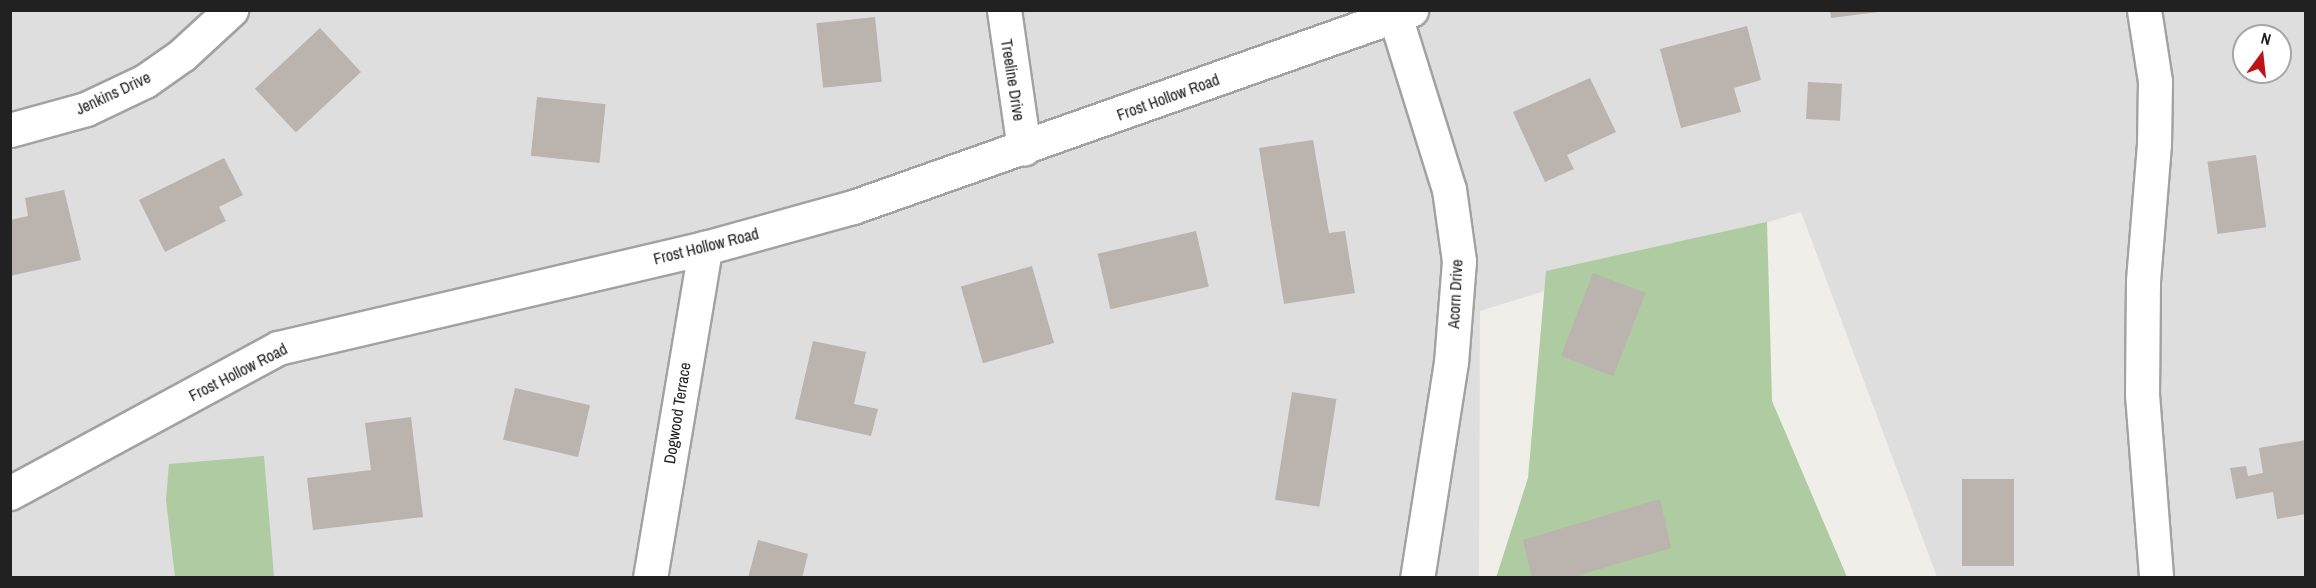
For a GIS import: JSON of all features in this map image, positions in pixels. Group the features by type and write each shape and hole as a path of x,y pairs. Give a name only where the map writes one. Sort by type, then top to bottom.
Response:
{"street":[{"name":"Jenkins Drive","path":"10,130 86,109 145,81 182,56 231,10"},
{"name":"Treeline Drive","path":"1004,10 1024,149"},
{"path":"2144,10 2155,92 2143,282 2142,394 2156,578"},
{"name":"Frost Hollow Road","path":"10,494 278,348 705,248 853,207 1024,149 1403,13"},
{"name":"Acorn Drive","path":"1403,13 1449,189 1459,261 1451,362 1417,578"},
{"name":"Dogwood Terrace","path":"650,578 705,248"}],"shaded area":[{"path":"10,11 2305,11 2305,577 1937,577 1801,212 1480,311 1479,577 11,577"}],"green space":[{"path":"1767,222 1772,401 1847,577 1496,578 1528,478 1546,271"},
{"path":"264,456 274,577 175,577 166,500 169,464"}],"building":[{"path":"1830,10 1878,10 1878,12 1831,18"},
{"path":"875,17 882,82 823,88 816,23"},
{"path":"1747,26 1761,80 1734,88 1741,112 1681,128 1660,49"},
{"path":"320,28 361,72 296,133 255,89"},
{"path":"1590,78 1616,132 1567,155 1574,169 1545,182 1513,112"},
{"path":"1808,82 1842,84 1840,121 1806,119"},
{"path":"537,97 606,104 599,163 531,156"},
{"path":"1313,140 1329,233 1345,231 1355,293 1284,304 1259,148"},
{"path":"2256,155 2266,227 2218,234 2207,162"},
{"path":"224,158 243,195 219,207 226,221 165,252 139,200"},
{"path":"64,190 81,260 10,276 10,220 28,216 25,198"},
{"path":"1196,231 1209,287 1110,309 1098,254"},
{"path":"1032,266 1054,343 983,363 961,286"},
{"path":"1593,273 1645,293 1613,376 1561,356"},
{"path":"813,341 866,352 854,404 878,409 871,436 795,419"},
{"path":"515,388 590,405 578,457 503,440"},
{"path":"1292,392 1336,399 1319,507 1275,500"},
{"path":"411,417 423,517 313,530 307,478 371,470 365,423"},
{"path":"2306,440 2306,514 2277,519 2273,492 2236,499 2230,468 2246,466 2248,476 2263,473 2259,448"},
{"path":"1962,479 2014,479 2014,566 1962,566"},
{"path":"1660,499 1671,548 1569,578 1532,578 1523,540"},
{"path":"758,540 808,554 802,578 748,578"}]}
